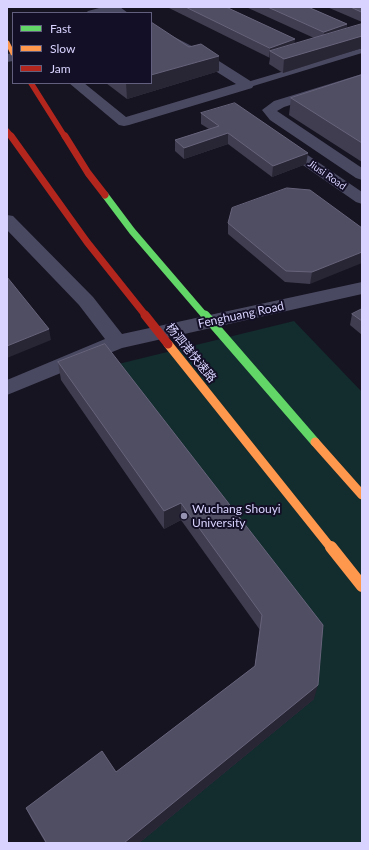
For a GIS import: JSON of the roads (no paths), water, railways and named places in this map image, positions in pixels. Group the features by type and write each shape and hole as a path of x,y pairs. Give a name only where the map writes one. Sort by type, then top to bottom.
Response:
{"highway":[{"path":"7,42 12,52"},
{"path":"31,84 88,173 132,231 362,495"},
{"name":"杨泗港快速路","path":"7,131 87,242 362,586"}],"street":[{"path":"98,12 117,9"},
{"path":"152,30 206,59 247,85"},
{"path":"354,83 279,104 270,110 275,117 362,175"},
{"path":"77,84 124,122 247,85"},
{"path":"212,96 226,105"},
{"name":"Jiusi Road","path":"271,136 362,199"},
{"path":"7,220 86,301 117,342"},
{"name":"Fenghuang Road","path":"7,388 117,342 362,288"}],"lane":[{"path":"247,85 362,52"}],"place":[{"name":"Wuchang Shouyi University","path":"184,516"}]}
